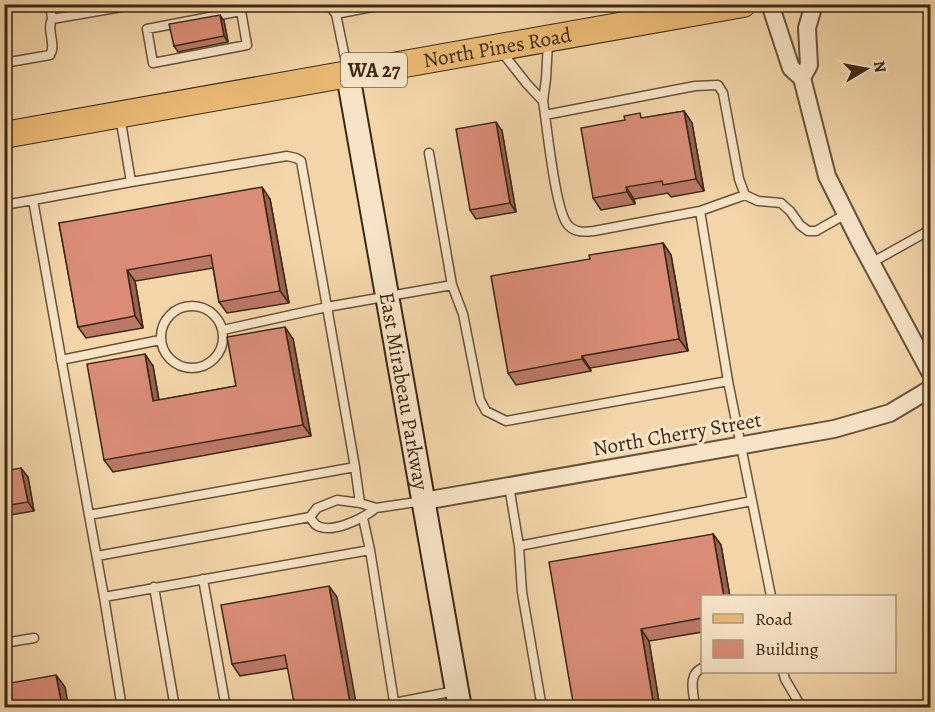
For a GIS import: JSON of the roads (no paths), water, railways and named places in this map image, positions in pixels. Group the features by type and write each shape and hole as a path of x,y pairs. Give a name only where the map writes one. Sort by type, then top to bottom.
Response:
{"main road":[{"name":"North Pines Road","path":"4,135 743,4"}],"street":[{"path":"770,4 791,68 802,78 827,176 930,372"},
{"path":"802,78 809,65 807,28 814,4"},
{"name":"East Mirabeau Parkway","path":"348,75 459,699"},
{"name":"North Cherry Street","path":"424,501 834,429 890,413 930,388"}],"lane":[{"path":"4,63 50,55 53,51 49,25 52,19 50,4"},
{"path":"52,19 139,4"},
{"path":"328,4 336,14 348,75"},
{"path":"336,14 340,4"},
{"path":"336,14 387,4"},
{"path":"241,12 247,45 153,63 147,29 241,12"},
{"path":"548,39 543,101 545,115 560,209 568,226 578,232 700,211 745,195 758,201 781,203 808,231 816,231 846,214"},
{"path":"499,48 526,84 543,101"},
{"path":"545,115 695,86 718,85 723,93 739,179 745,195"},
{"path":"120,116 131,182"},
{"path":"429,153 452,285 463,314 480,400 486,411 506,421 729,381"},
{"path":"4,205 286,156 296,158 303,166 360,503"},
{"path":"33,201 122,708"},
{"path":"700,211 729,381 771,595"},
{"path":"872,263 930,230"},
{"path":"223,330 387,295 452,285"},
{"path":"192,305 212,312 219,320 223,330 221,350 207,365 197,368 177,365 169,359 160,340 165,320 172,312 192,305"},
{"path":"61,360 160,340"},
{"path":"89,515 355,468"},
{"path":"509,486 519,546 522,592 542,708"},
{"path":"97,556 310,517 317,507 337,500 376,508 424,501"},
{"path":"519,546 752,501"},
{"path":"310,517 316,525 322,527 344,525 363,518 376,508"},
{"path":"363,518 394,705 459,699"},
{"path":"104,597 370,550"},
{"path":"203,579 226,708"},
{"path":"154,587 176,708"},
{"path":"4,643 34,638"},
{"path":"695,708 692,679 701,668"},
{"path":"783,673 802,708"}]}
